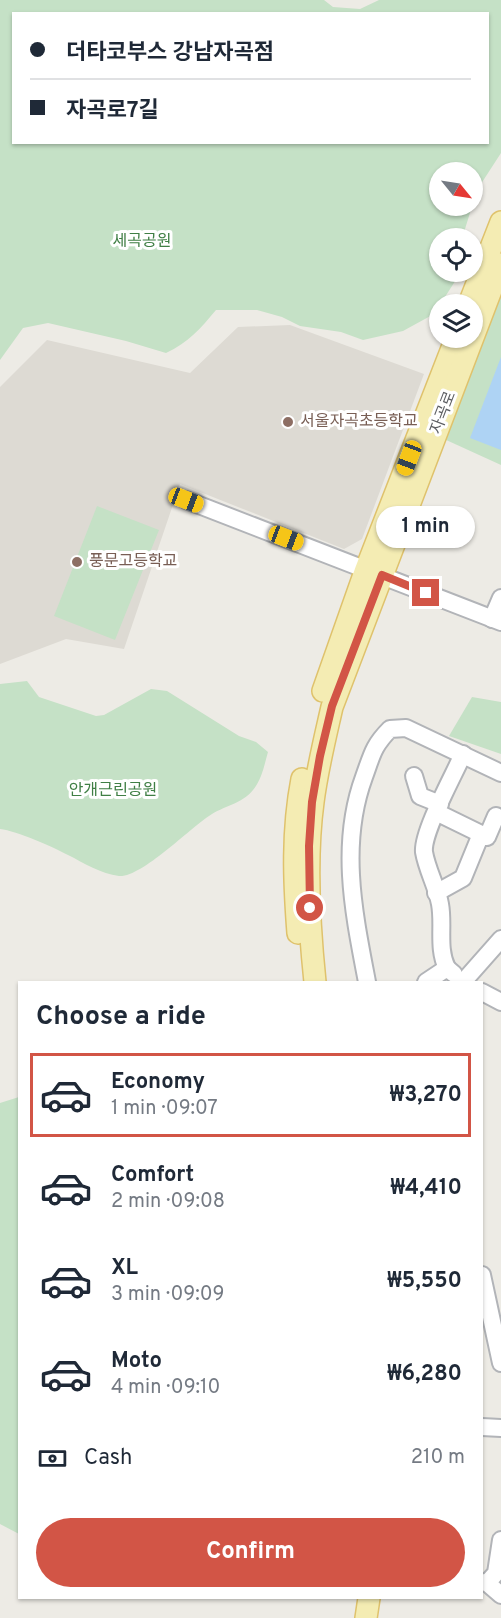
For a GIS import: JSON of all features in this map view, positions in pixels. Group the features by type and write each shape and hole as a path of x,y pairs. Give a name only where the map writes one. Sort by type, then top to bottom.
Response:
{"main road":[{"path":"473,294 501,222"},
{"name":"자곡로","path":"309,981 299,948 293,880 294,827 306,753 319,702 501,264"},
{"name":"자곡로","path":"315,981 309,846 316,779 332,706 374,572 452,348"},
{"path":"366,1618 369,1599"}],"street":[{"path":"186,500 497,621 501,598"},
{"path":"367,981 353,908 349,851 356,798 375,744 390,729 406,728 501,772"},
{"path":"462,981 447,968 444,962 440,904 429,873 424,849 438,808 463,754"},
{"path":"414,776 420,796 487,837 496,816"},
{"path":"436,893 463,878 481,834"},
{"path":"464,981 501,939"},
{"path":"428,981 447,968"},
{"path":"483,993 501,1002"},
{"path":"483,1280 501,1363"},
{"path":"483,1426 501,1428"},
{"path":"501,1540 496,1573 484,1582 501,1595"}],"shaded area":[{"path":"290,325 424,374 362,539 344,549 180,484 124,649 66,639 0,664 0,387 47,340 190,373 238,327"}],"green space":[{"name":"세곡공원","path":"0,0 324,0 333,7 360,9 379,0 501,0 501,153 483,181 483,162 429,162 429,216 469,216 465,228 429,228 429,282 455,282 447,294 429,294 429,317 403,331 363,340 341,332 300,326 282,317 257,310 216,310 188,340 166,353 48,323 23,328 0,360"},
{"path":"501,281 501,465 444,439 477,348 483,348 483,331"},
{"path":"97,506 159,530 115,640 54,616"},
{"name":"안개근린공원","path":"27,681 39,697 96,716 104,715 151,689 167,691 239,736 256,742 268,752 261,777 249,795 200,822 165,852 140,869 128,875 119,876 99,871 44,844 0,829 0,684"},
{"path":"472,697 501,702 501,754 449,736"},
{"path":"18,1098 18,1533 0,1524 0,1103"}],"water":[{"path":"501,357 501,450 470,438"}],"place":[{"name":"서울자곡초등학교","path":"288,422"},
{"name":"풍문고등학교","path":"77,562"}],"route":[{"path":"310,908 309,846 312,802 332,706 382,575 426,593"}]}
